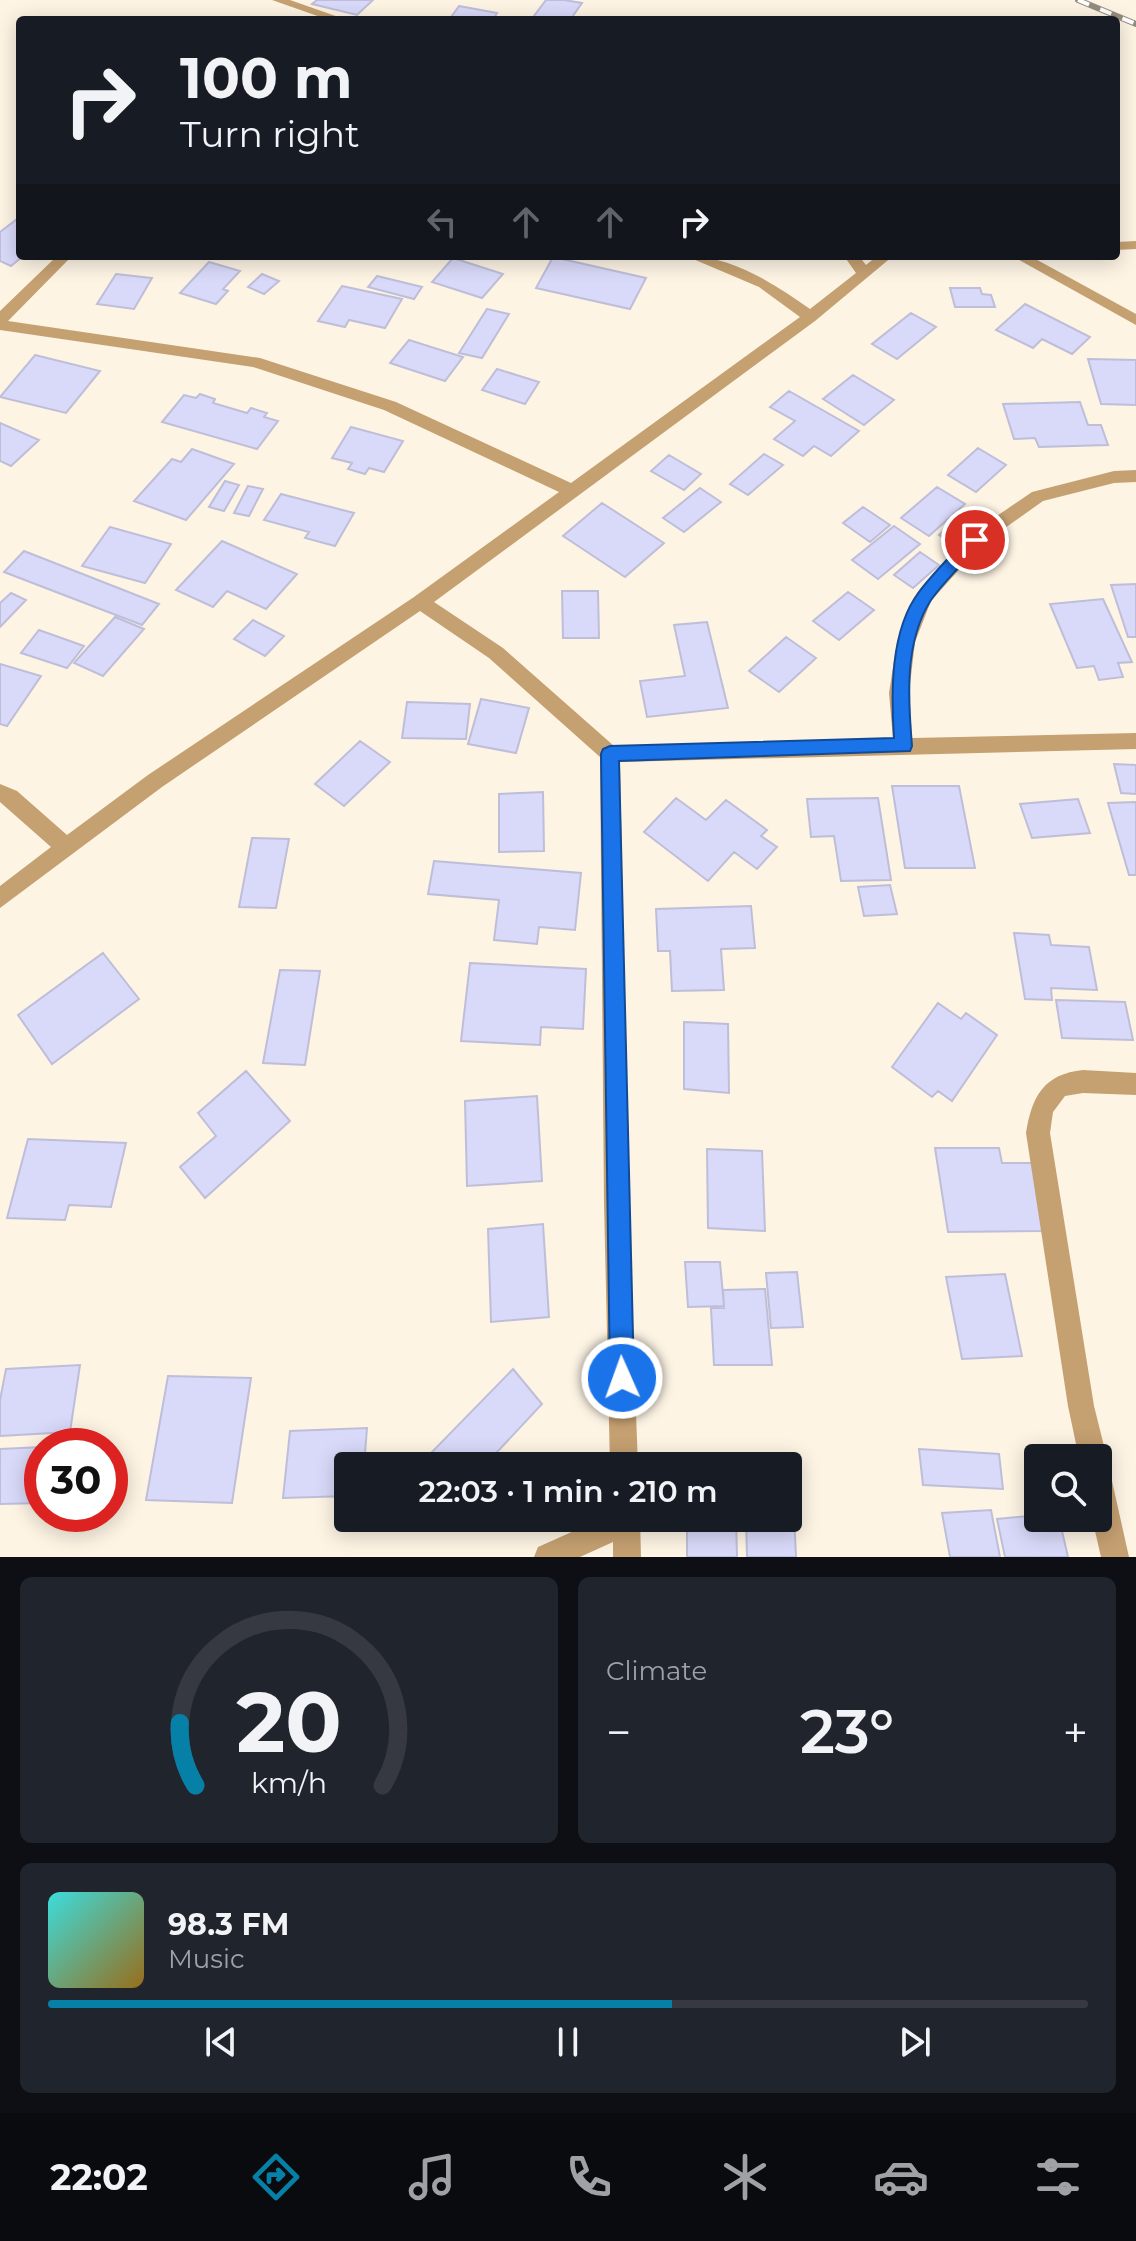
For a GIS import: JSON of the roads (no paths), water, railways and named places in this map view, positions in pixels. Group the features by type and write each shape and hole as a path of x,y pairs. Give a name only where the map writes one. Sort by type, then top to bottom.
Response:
{"street":[{"path":"278,0 328,16"},
{"path":"298,16 306,9"},
{"path":"0,322 61,260"},
{"path":"703,260 764,284 810,317"},
{"path":"854,260 865,274"},
{"path":"0,898 155,781 420,602 810,317 881,260"},
{"path":"1026,260 1136,320"},
{"path":"0,322 254,362 390,406 571,490"},
{"path":"903,746 899,693 906,642 923,598 975,540 1038,496 1114,477 1136,476"},
{"path":"420,602 496,653 610,754 1136,741"},
{"path":"610,754 616,1202 624,1452"},
{"path":"0,793 10,797 67,848"},
{"path":"1090,1444 1081,1406 1038,1133 1039,1109 1051,1090 1067,1082 1136,1084"},
{"path":"548,1557 601,1532"},
{"path":"626,1532 627,1557"},
{"path":"1109,1532 1115,1557"}],"railway":[{"path":"1078,0 1117,16"},
{"path":"1120,17 1136,24"}]}
